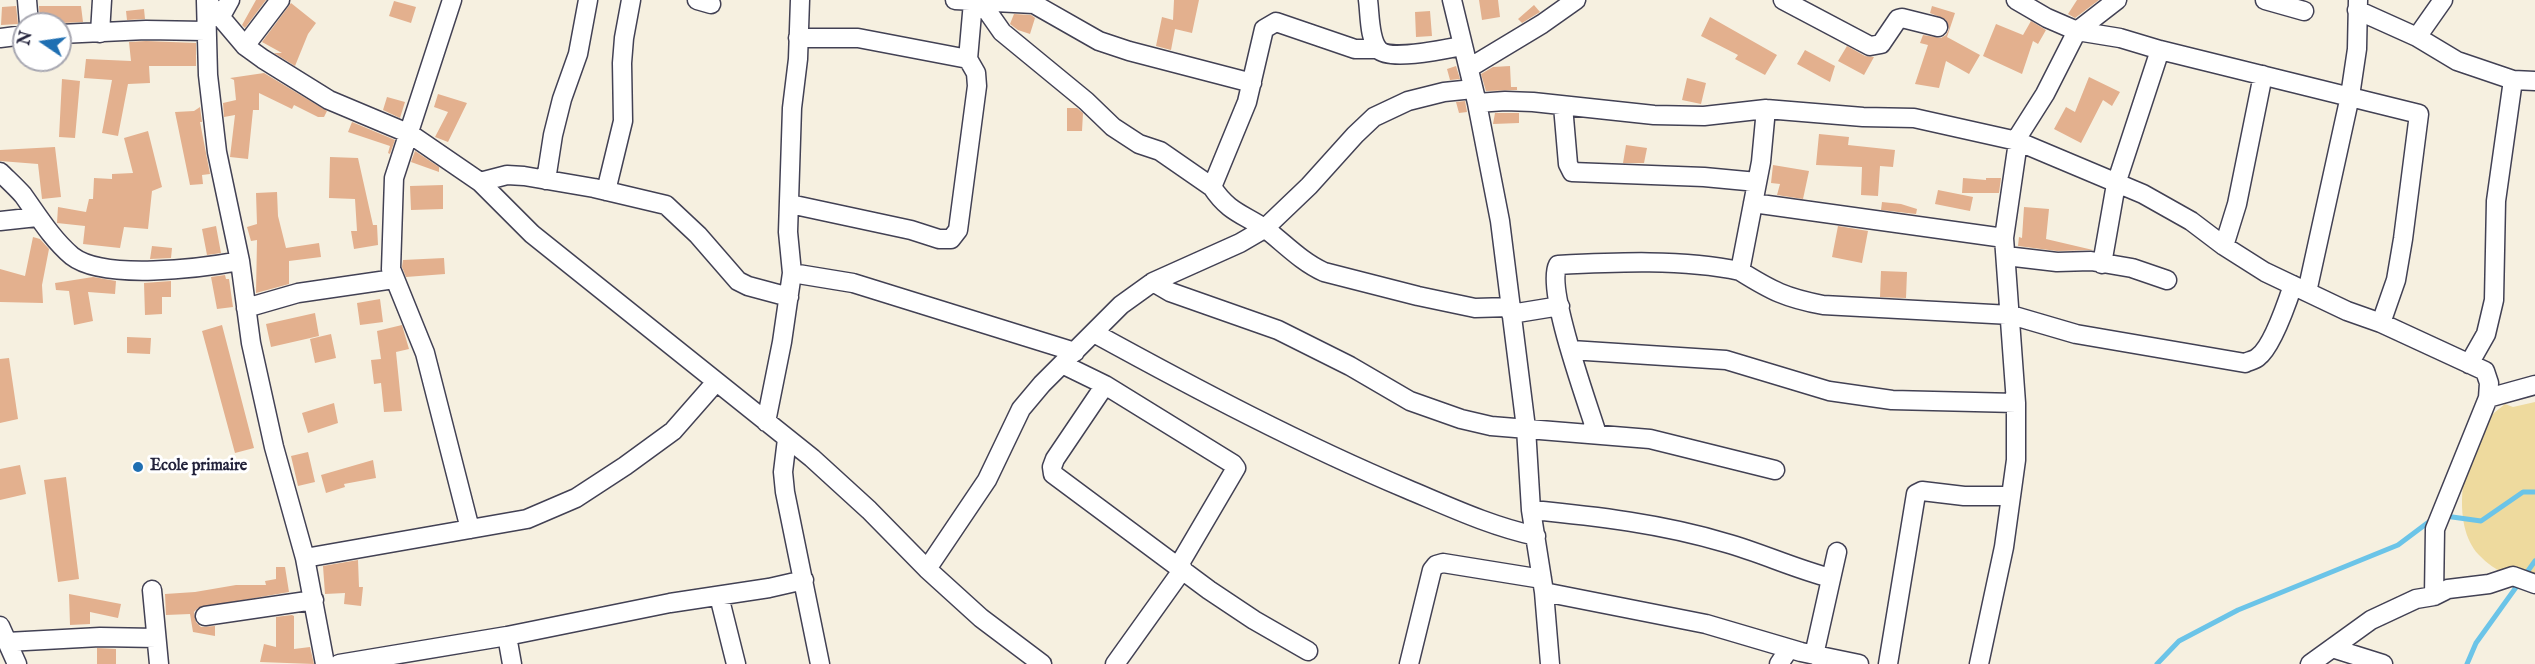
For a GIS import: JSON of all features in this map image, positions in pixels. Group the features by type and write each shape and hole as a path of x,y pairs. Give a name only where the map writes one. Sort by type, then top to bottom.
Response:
{"street":[{"path":"100,33 102,0"},
{"path":"206,0 245,46 329,100 410,134 480,182 532,234 788,439 869,510 981,618 1042,664"},
{"path":"206,0 205,31 217,152 240,261 251,343 274,447 305,558 326,664"},
{"path":"220,18 230,0"},
{"path":"245,46 280,0"},
{"path":"546,180 553,135 562,99 578,54 588,0"},
{"path":"606,191 622,120 622,54 631,0"},
{"path":"766,422 792,273 788,232 792,108 800,0"},
{"path":"1368,0 1373,39 1377,49"},
{"path":"1452,0 1469,68 1500,221 1527,428 1531,510 1543,586 1550,664"},
{"path":"1469,68 1542,24 1576,0"},
{"path":"1783,0 1870,46 1881,44 1898,20 1902,18 1938,27"},
{"path":"2016,0 2077,31 2121,38 2160,50 2420,114 2402,249 2396,279 2381,323"},
{"path":"1979,664 2004,547 2016,460 2016,403 2004,238 2019,135 2077,31 2117,0"},
{"path":"2265,0 2304,11"},
{"path":"2417,37 2442,0"},
{"path":"790,204 939,239 951,238 958,230 977,86 976,73 968,59 970,1"},
{"path":"970,1 1034,4 1099,41 1150,57 1252,83"},
{"path":"970,1 1002,32 1086,101 1113,127 1139,144 1160,151 1212,187 1226,206 1264,229 1310,266 1334,276 1474,308 1510,310 1560,306"},
{"path":"446,5 410,134 398,161 393,188 390,269 425,353 470,529"},
{"path":"1597,434 1570,350 1556,289 1555,273 1558,265 1696,265 1740,271 1780,295 1824,305 2011,315 2076,334 2245,363 2259,357 2300,289 2350,96 2357,49 2357,5 2457,61 2513,80 2535,81"},
{"path":"1212,187 1247,102 1264,29 1276,22 1355,49 1377,49 1392,55 1462,46"},
{"path":"72,34 146,30 205,31"},
{"path":"798,38 858,38 968,59"},
{"path":"2102,264 2116,184 2160,50"},
{"path":"2224,246 2237,204 2263,75"},
{"path":"2469,364 2486,334 2494,300 2496,201 2513,80"},
{"path":"927,568 987,480 1021,409 1121,305 1153,282 1230,248 1264,229 1309,186 1354,135 1374,117 1408,101 1444,92 1595,111 1679,116 1766,109 1863,117 1914,118 1939,122 2035,147 2143,194 2191,221 2224,246 2265,272 2347,311 2381,323 2485,371 2489,383 2488,398 2435,529 2434,596"},
{"path":"1563,106 1568,164 1572,172 1704,177 1757,182"},
{"path":"1740,271 1757,182 1766,109"},
{"path":"0,172 22,194 37,217 74,257 93,266 175,270 240,261"},
{"path":"480,182 507,175 606,191 666,205 680,216 738,280 748,286 789,297"},
{"path":"1753,202 2004,238"},
{"path":"0,221 37,217"},
{"path":"2006,256 2057,262 2091,261 2132,268 2167,280"},
{"path":"792,273 854,283 1068,358 1105,385 1233,464 1236,468 1181,567 1115,664"},
{"path":"246,308 298,293 394,279"},
{"path":"1153,282 1170,292 1278,330 1350,366 1410,401 1471,422 1491,426 1650,439 1775,470"},
{"path":"1094,333 1172,376 1352,466 1472,518 1536,536"},
{"path":"1570,350 1631,352 1726,360 1829,391 1892,400 2016,403"},
{"path":"305,558 527,519 576,498 625,466 673,431 716,382"},
{"path":"1105,385 1055,459 1052,467 1053,474 1254,620 1308,651"},
{"path":"2488,398 2535,385"},
{"path":"788,439 783,472 785,492 820,664"},
{"path":"1888,664 1916,494 1922,491 1964,496 2011,496"},
{"path":"1531,510 1569,513 1684,532 1747,549 1796,568 1831,578"},
{"path":"1814,655 1837,552"},
{"path":"1409,664 1432,570 1443,562 1706,624 1784,656 1814,655 1859,664"},
{"path":"2310,664 2371,620 2416,599 2434,596 2448,589 2489,584 2513,576 2535,584"},
{"path":"339,664 507,636 670,603 804,580"},
{"path":"152,590 159,664"},
{"path":"719,596 736,664"},
{"path":"205,616 314,600"},
{"path":"17,664 4,634 156,638"},
{"path":"507,636 512,664"},
{"path":"2332,648 2383,664"}],"sand":[{"path":"2535,402 2535,586 2498,570 2479,555 2470,542 2462,508 2470,453 2484,423 2505,404 2513,407"}],"building":[{"path":"256,0 266,0 245,28 242,25"},
{"path":"1174,0 1199,0 1192,33 1175,29 1171,50 1156,46 1162,17 1173,20"},
{"path":"1479,0 1498,0 1500,17 1482,20"},
{"path":"2077,0 2099,0 2075,18 2068,14"},
{"path":"394,1 416,7 411,23 389,16"},
{"path":"291,3 316,23 308,34 295,66 274,53 282,53 262,42"},
{"path":"1534,5 1540,12 1522,23 1518,19"},
{"path":"16,6 17,12 12,12 12,24 1,25 2,7"},
{"path":"39,6 81,6 83,22 72,23 72,12 39,12"},
{"path":"1932,6 1955,13 1947,37 1980,55 1969,74 1946,61 1939,88 1915,84 1928,45 1920,43 1923,35 1941,38 1949,29 1945,19 1930,13"},
{"path":"144,9 145,19 127,20 126,11"},
{"path":"1430,11 1432,36 1416,37 1415,12"},
{"path":"1014,14 1031,15 1035,18 1030,34 1010,24"},
{"path":"1710,17 1777,55 1765,75 1735,59 1738,55 1701,36"},
{"path":"2031,21 2046,30 2038,44 2033,41 2022,74 1983,56 1996,24 2023,35"},
{"path":"129,42 196,43 196,66 149,66 150,83 128,84 118,136 102,133 112,80 84,78 86,59 131,61"},
{"path":"1847,46 1865,56 1874,57 1864,75 1838,61"},
{"path":"1805,50 1835,66 1830,82 1797,64"},
{"path":"1456,66 1460,79 1450,80 1447,69"},
{"path":"1510,66 1511,87 1517,87 1517,90 1486,91 1481,74 1493,67"},
{"path":"264,73 327,111 324,117 318,117 294,105 292,109 259,93 259,110 253,110 248,159 230,157 235,115 224,117 223,103 236,100 234,80 230,78"},
{"path":"2089,77 2120,92 2112,106 2103,100 2081,143 2054,129 2066,107 2075,112"},
{"path":"1687,78 1706,83 1701,104 1682,100"},
{"path":"62,79 80,81 75,138 59,137"},
{"path":"438,94 467,103 448,142 435,137 448,112 434,107"},
{"path":"387,97 405,102 400,118 383,110"},
{"path":"1465,101 1467,112 1459,113 1456,102"},
{"path":"200,107 202,122 200,122 210,174 202,175 203,184 190,185 175,112 194,111"},
{"path":"1067,108 1077,108 1083,113 1082,131 1067,131"},
{"path":"1495,113 1519,113 1519,123 1493,124"},
{"path":"352,122 395,140 390,154 388,153 390,146 348,132"},
{"path":"148,131 162,187 152,191 148,229 124,227 120,248 83,244 85,226 57,223 58,207 86,212 89,199 93,199 94,178 112,179 112,174 133,173 124,138"},
{"path":"1819,134 1849,137 1848,145 1895,150 1893,167 1880,166 1878,196 1861,195 1862,167 1816,165"},
{"path":"1626,145 1647,148 1644,163 1623,163"},
{"path":"55,147 61,197 42,199 38,164 0,161 0,150"},
{"path":"415,151 439,167 439,172 411,162"},
{"path":"330,157 358,158 373,225 377,225 378,245 354,249 351,231 357,231 355,199 329,198"},
{"path":"1773,165 1809,171 1803,199 1777,195 1780,184 1771,183"},
{"path":"1963,178 1986,180 1986,178 2001,178 1999,193 1962,193"},
{"path":"443,185 443,209 411,210 410,186"},
{"path":"1938,190 1973,197 1970,211 1935,204"},
{"path":"277,192 278,216 286,248 319,243 321,257 289,261 289,284 256,293 257,240 251,241 247,227 257,224 256,193"},
{"path":"1882,202 1917,209 1916,214 1881,210"},
{"path":"2024,207 2049,209 2046,239 2093,250 2057,251 2018,246 2019,237 2022,238"},
{"path":"216,226 221,253 207,255 202,229"},
{"path":"1838,226 1868,231 1862,263 1832,257"},
{"path":"33,237 40,239 49,249 42,285 43,303 0,302 0,269 25,276"},
{"path":"152,246 172,248 171,258 150,259"},
{"path":"444,258 445,274 406,277 402,267 403,260"},
{"path":"1881,271 1907,272 1906,298 1880,297"},
{"path":"225,275 226,279 229,279 233,307 217,309 211,277"},
{"path":"93,277 116,281 115,294 88,292 93,321 74,325 69,291 56,290 55,283"},
{"path":"171,281 171,297 162,297 162,314 145,315 144,283"},
{"path":"380,299 383,322 360,325 357,303"},
{"path":"315,313 319,336 271,347 266,324"},
{"path":"222,325 254,448 235,453 202,331"},
{"path":"402,325 409,349 396,352 402,411 384,412 381,383 374,384 371,360 381,359 377,331"},
{"path":"331,334 336,358 315,363 310,339"},
{"path":"127,337 151,338 150,354 127,353"},
{"path":"9,358 18,419 0,423 0,359"},
{"path":"334,403 338,423 308,433 302,413"},
{"path":"308,452 315,482 298,486 291,456"},
{"path":"373,460 376,478 344,484 345,487 326,493 321,475"},
{"path":"20,465 26,494 0,500 0,469"},
{"path":"66,477 79,579 58,582 44,480"},
{"path":"358,560 359,587 363,587 361,606 344,604 345,593 325,594 323,566"},
{"path":"276,567 285,567 289,592 198,608 194,612 196,622 201,627 215,626 215,636 193,632 190,614 166,615 165,594 236,585 266,585 265,581 276,579"},
{"path":"69,594 121,604 118,618 90,612 90,624 70,625"},
{"path":"294,616 294,649 310,647 314,664 260,662 264,644 276,647 276,617"},
{"path":"97,648 116,649 116,664 97,664"}],"waterway":[{"path":"2445,516 2481,521 2523,492 2535,492"},
{"path":"2157,664 2179,641 2238,610 2398,545 2434,518"},
{"path":"2467,664 2476,643 2535,561"}],"place":[{"name":"Ecole primaire","path":"138,467"}]}
